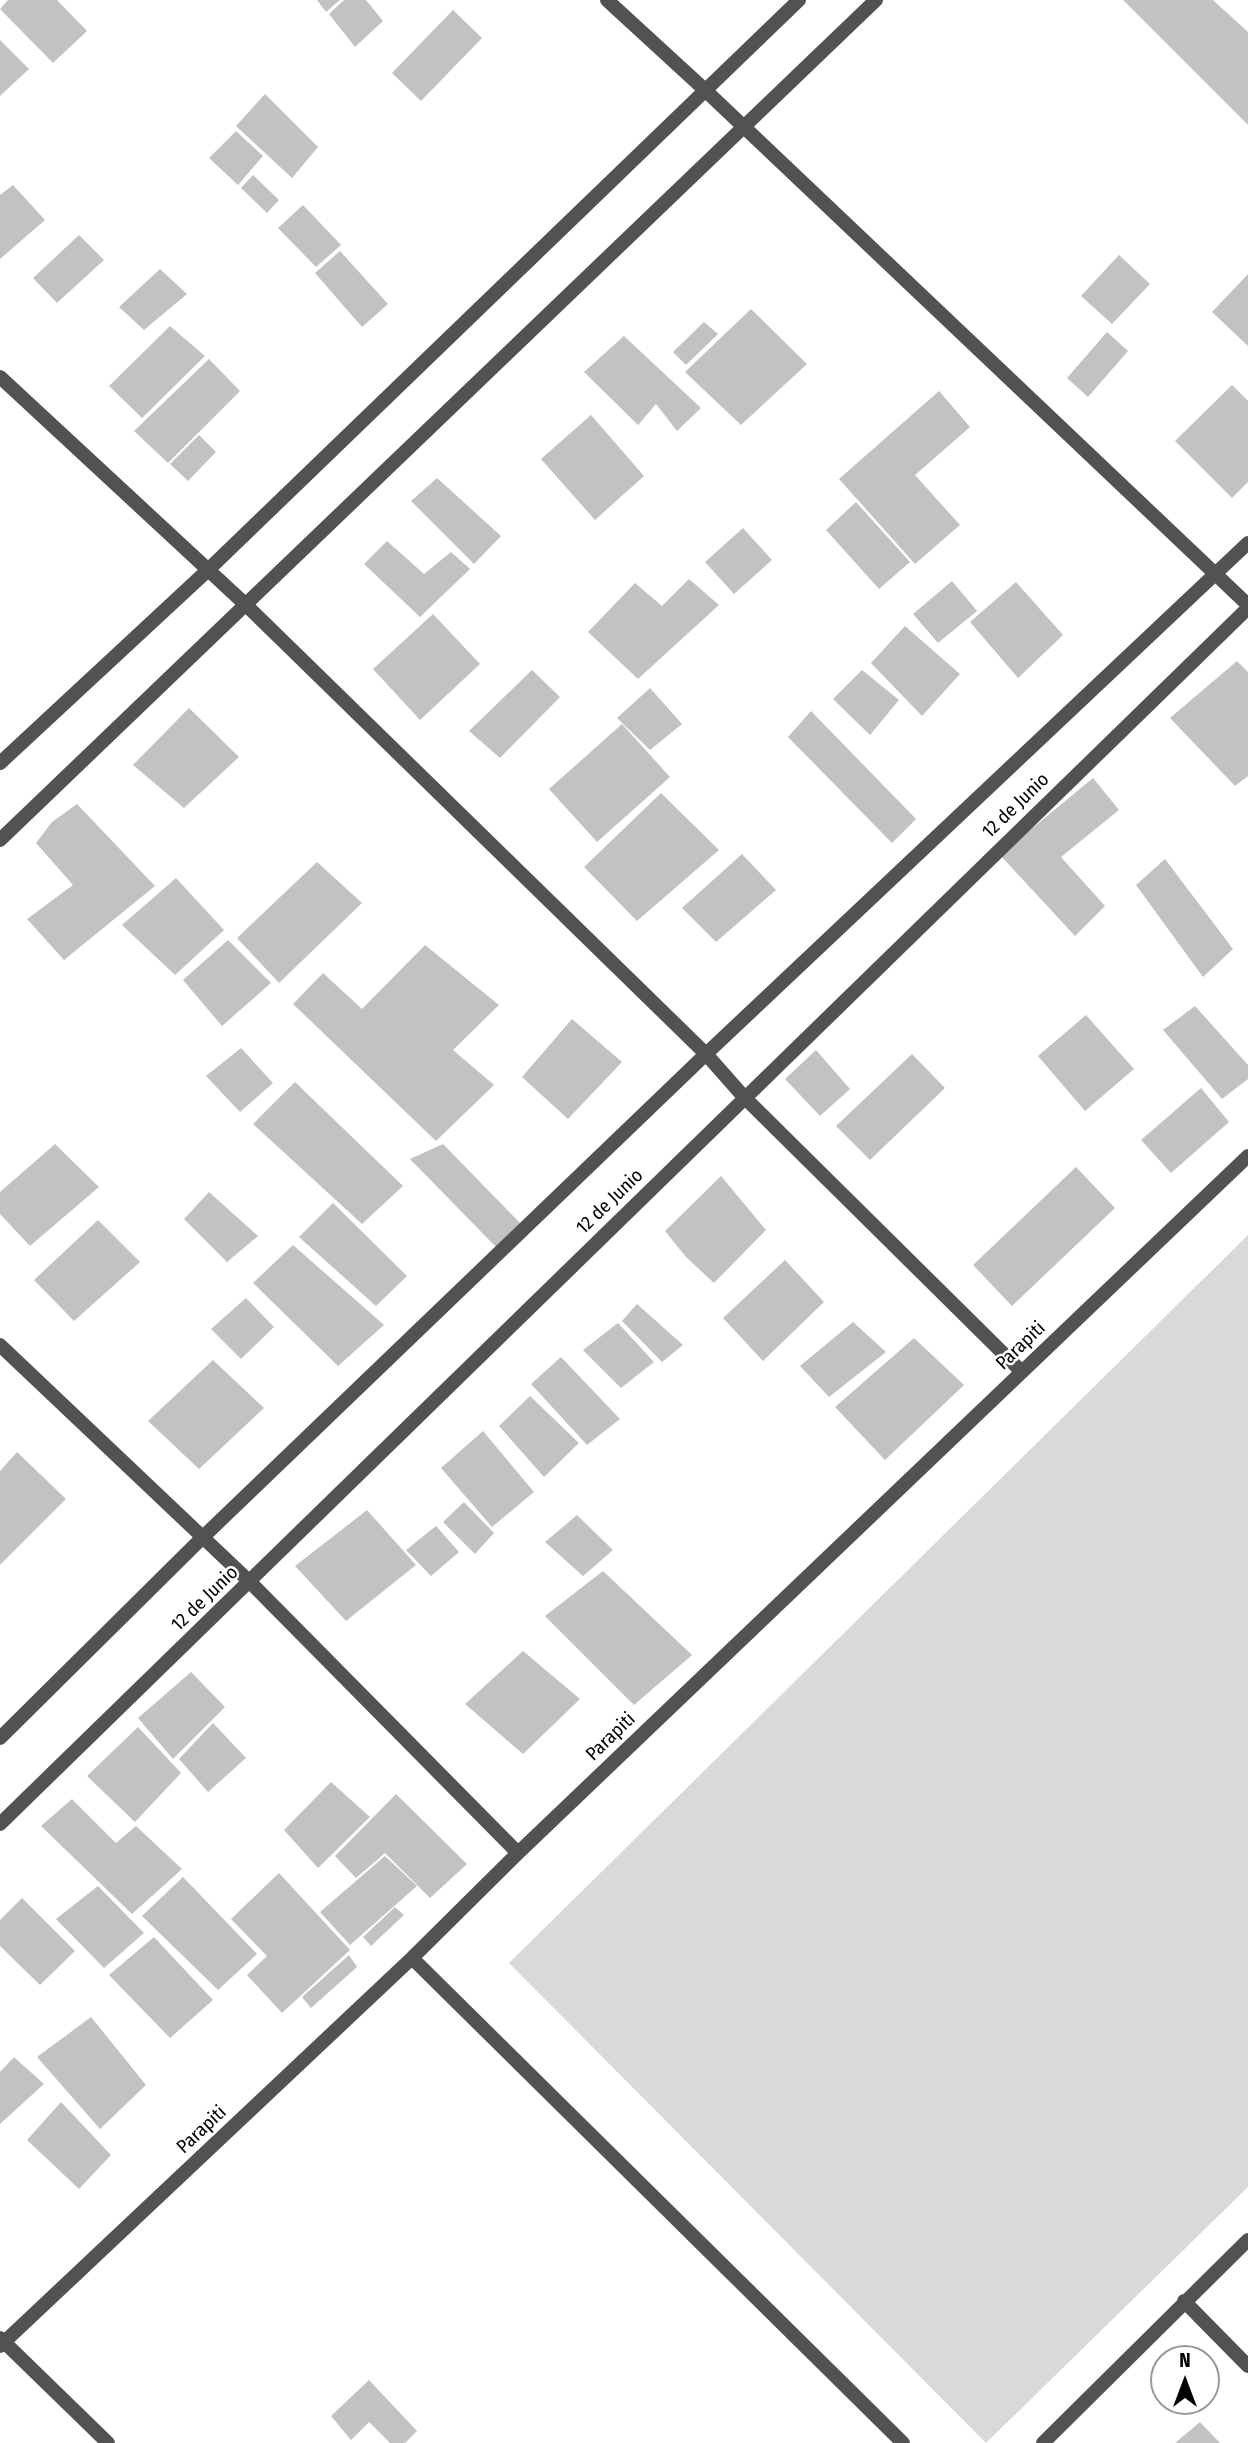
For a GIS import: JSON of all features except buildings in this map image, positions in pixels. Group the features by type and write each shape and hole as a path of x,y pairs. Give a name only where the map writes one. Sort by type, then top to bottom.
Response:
{"street":[{"path":"607,0 1216,573 1248,607"},
{"path":"0,763 208,570 799,0"},
{"path":"0,840 876,0"},
{"path":"0,377 245,604 706,1054 744,1097 1022,1371"},
{"name":"12 de Junio","path":"0,1738 203,1537 706,1054 1248,543"},
{"name":"12 de Junio","path":"0,1824 1248,607"},
{"name":"Parapiti","path":"1,2342 412,1958 518,1853 1248,1156"},
{"path":"0,1345 250,1582 518,1853"},
{"path":"412,1958 903,2443"},
{"path":"1043,2443 1248,2240"},
{"path":"1184,2301 1248,2366"},
{"path":"1,2342 108,2443"}],"shaded area":[{"path":"1248,1235 1248,2187 986,2443 509,1963"}]}
